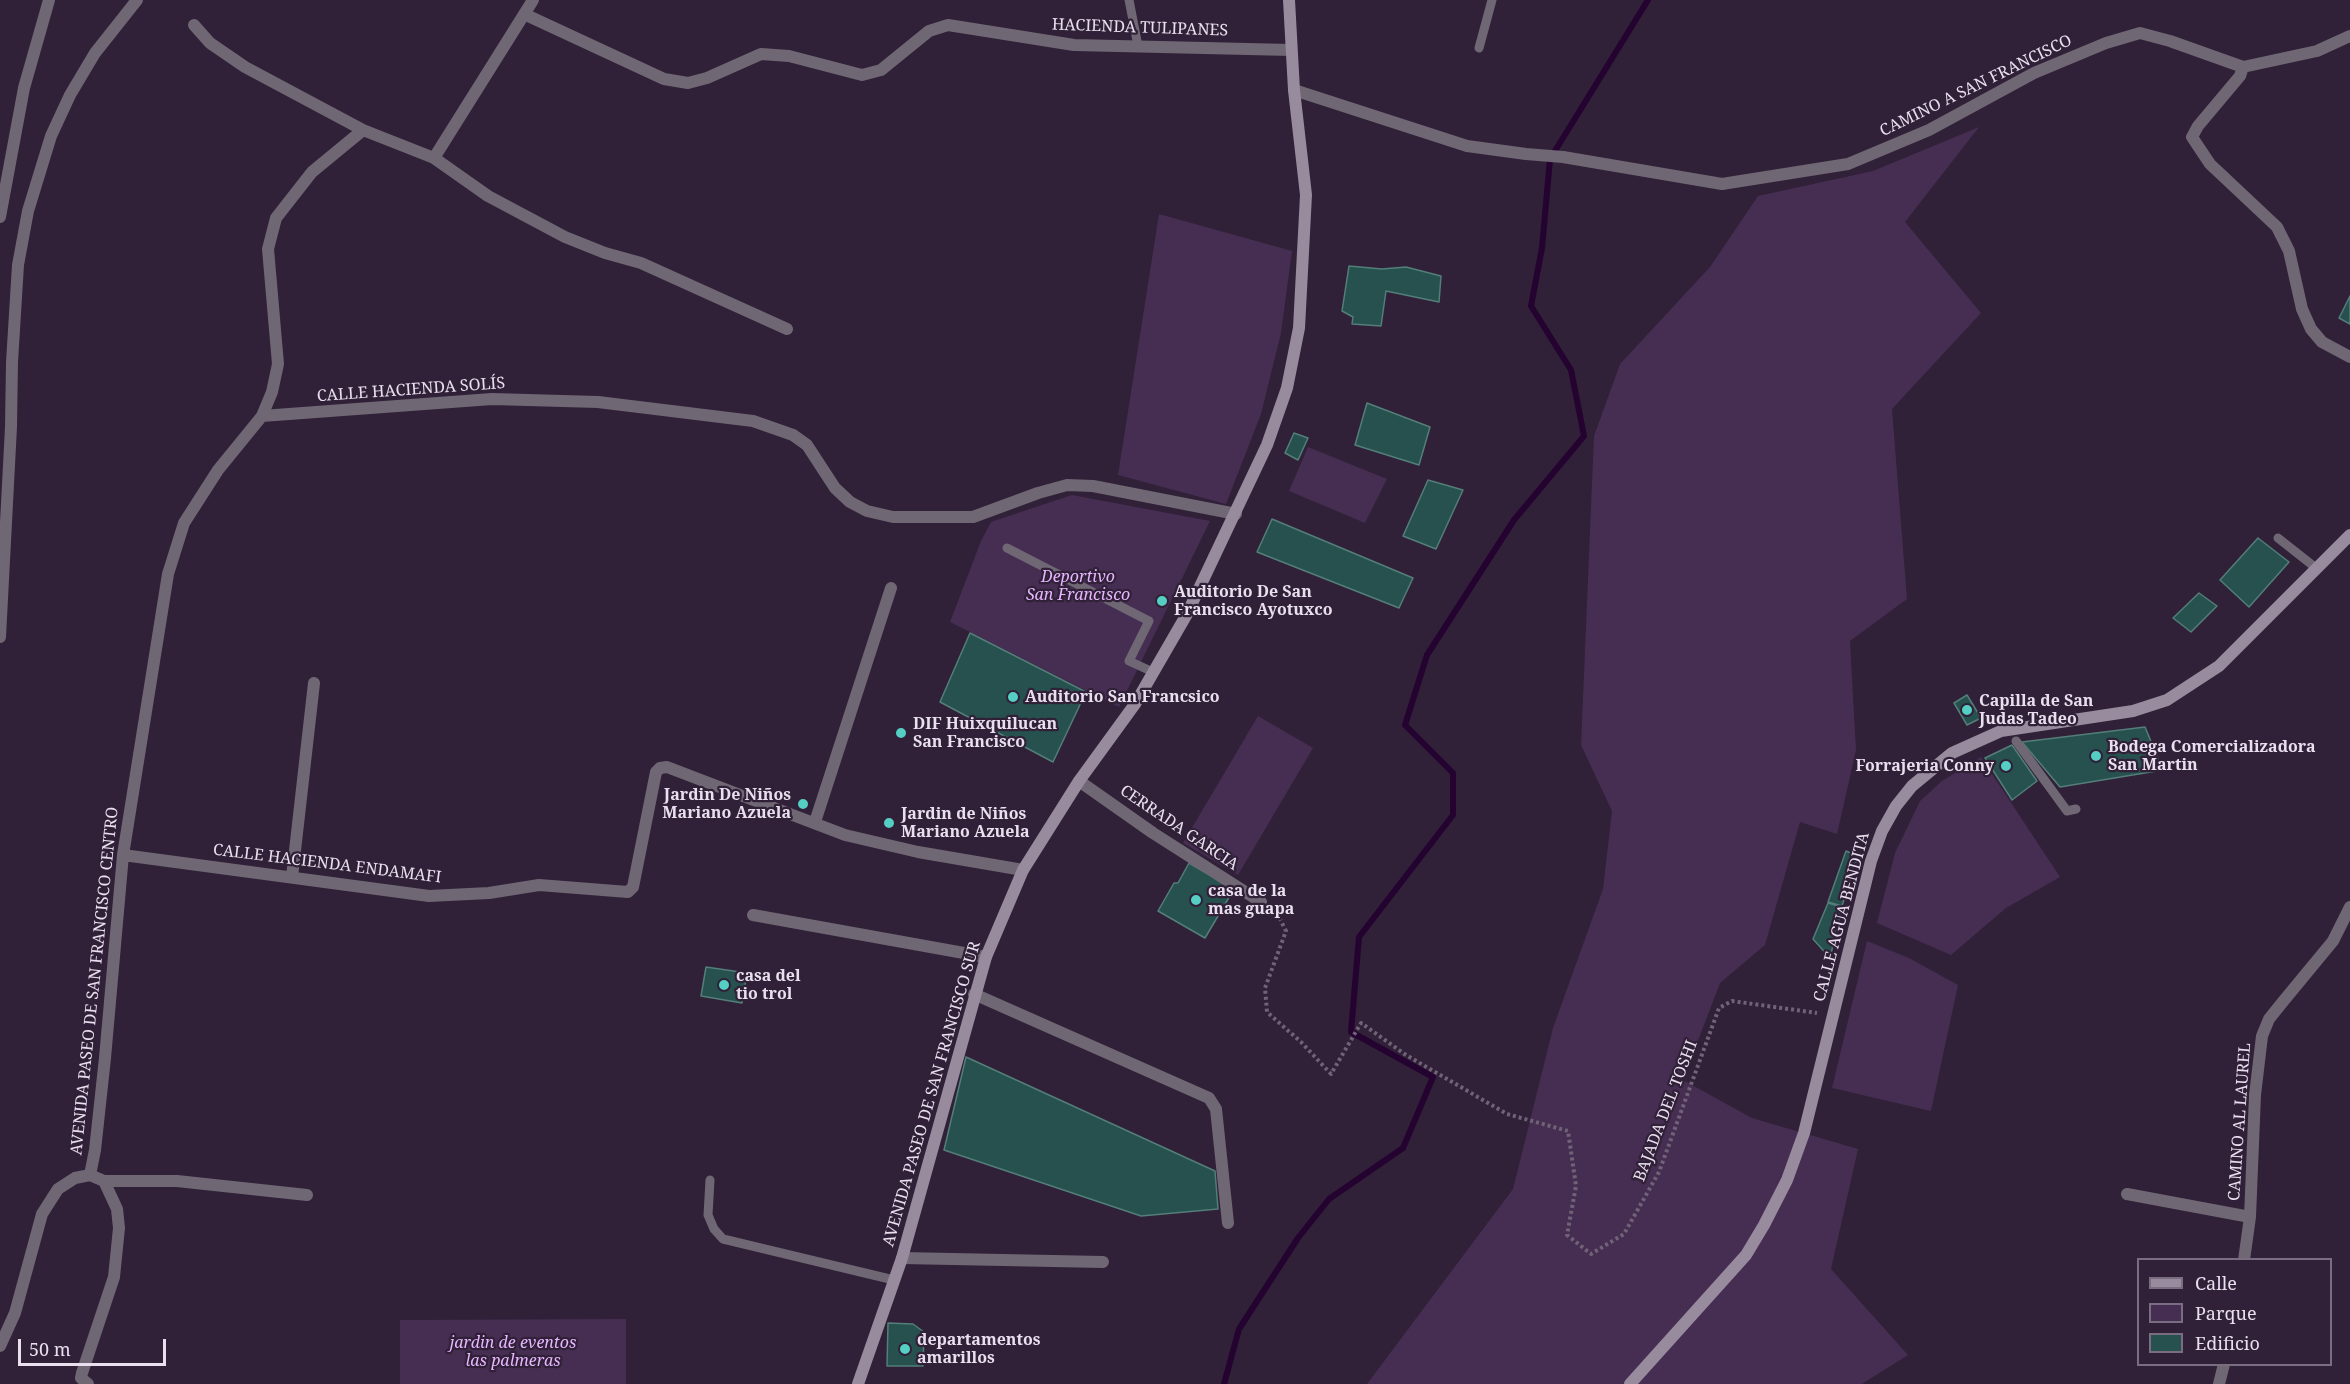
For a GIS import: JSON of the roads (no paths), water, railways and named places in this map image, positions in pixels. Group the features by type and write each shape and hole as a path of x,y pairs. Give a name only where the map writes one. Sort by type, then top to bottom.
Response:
{"main road":[{"name":"AVENIDA PASEO DE SAN FRANCISCO SUR","path":"858,1384 902,1258 974,994 986,957 1023,870 1079,781 1135,704 1187,614 1267,445 1287,388 1299,328 1306,195 1294,90 1289,0"},
{"name":"CALLE AGUA BENDITA","path":"1630,1384 1746,1255 1764,1226 1787,1179 1804,1133 1871,861 1882,831 1896,806 1919,780 1952,753 2001,731 2133,711 2168,700 2219,666 2350,535"}],"street":[{"path":"0,217 24,88 49,0"},
{"path":"0,637 18,265 28,211 51,136 70,95 95,53 137,0"},
{"path":"434,158 533,0"},
{"name":"HACIENDA TULIPANES","path":"524,14 664,79 688,83 707,78 761,54 789,56 862,75 881,70 929,31 948,25 1074,45 1291,50"},
{"path":"194,25 210,43 245,67 363,130 434,158 488,196 565,237 605,253 641,263 787,329"},
{"name":"CAMINO A SAN FRANCISCO","path":"1294,90 1467,146 1563,157 1722,184 1848,164 1929,130 2034,73 2140,33 2170,41 2243,67"},
{"path":"2350,36 2317,51 2243,67 2240,76 2198,126 2192,137 2210,164 2277,227 2289,251 2302,309 2311,329 2322,342 2350,357"},
{"name":"AVENIDA PASEO DE SAN FRANCISCO CENTRO","path":"0,1346 15,1312 42,1214 58,1190 75,1178 90,1175 105,1058 123,855 168,574 184,522 218,470 262,416 272,392 278,364 268,249 276,218 312,172 363,130"},
{"name":"CALLE HACIENDA SOLÍS","path":"262,416 492,399 598,402 753,421 793,435 807,445 835,488 850,502 867,511 893,518 973,517 1067,485 1094,486 1236,514"},
{"path":"815,822 891,588"},
{"path":"292,877 314,683"},
{"name":"CALLE HACIENDA ENDAMAFI","path":"123,855 429,896 489,893 539,885 628,892 633,887 656,772 660,768 667,767 845,835 1023,870"},
{"name":"CERRADA GARCIA","path":"1079,781 1261,902"},
{"name":"CAMINO AL LAUREL","path":"2244,1258 2250,1217 2255,1095 2262,1036 2269,1019 2280,1004 2333,941 2350,907"},
{"path":"753,915 986,957"},
{"path":"974,994 1209,1098 1216,1110 1228,1223"},
{"path":"90,1175 104,1181 177,1181 307,1195"},
{"path":"88,1384 81,1378 114,1277 119,1228 117,1209 104,1181"},
{"path":"2127,1194 2250,1217"},
{"path":"902,1258 1103,1262"},
{"path":"2219,1384 2224,1366"}],"lane":[{"path":"1129,0 1138,46"},
{"path":"1479,48 1492,0"},
{"path":"2278,538 2316,568"},
{"path":"1007,548 1149,621 1129,661 1154,672"},
{"path":"2016,741 2067,811 2076,809"},
{"path":"710,1180 708,1215 714,1229 723,1239 894,1280"}],"waterway":[{"path":"1224,1384 1239,1329 1298,1238 1329,1199 1403,1148 1433,1077 1351,1032 1359,937 1453,815 1453,773 1405,725 1427,655 1514,520 1584,436 1571,370 1531,306 1542,248 1550,159 1648,0"}],"place":[{"name":"Auditorio De San Francisco Ayotuxco","path":"1162,601"},
{"name":"Auditorio San Francsico","path":"1013,697"},
{"name":"Capilla de San Judas Tadeo","path":"1967,710"},
{"name":"DIF Huixquilucan San Francisco","path":"901,733"},
{"name":"Bodega Comercializadora San Martin","path":"2096,756"},
{"name":"Forrajeria Conny","path":"2006,766"},
{"name":"Jardin De Niños Mariano Azuela","path":"803,804"},
{"name":"Jardin de Niños Mariano Azuela","path":"889,823"},
{"name":"casa de la mas guapa","path":"1196,900"},
{"name":"casa del tio trol","path":"724,985"},
{"name":"departamentos amarillos","path":"905,1349"}],"park label":[{"name":"Deportivo San Francisco","path":"1078,586"},
{"name":"jardin de eventos las palmeras","path":"513,1352"}]}
